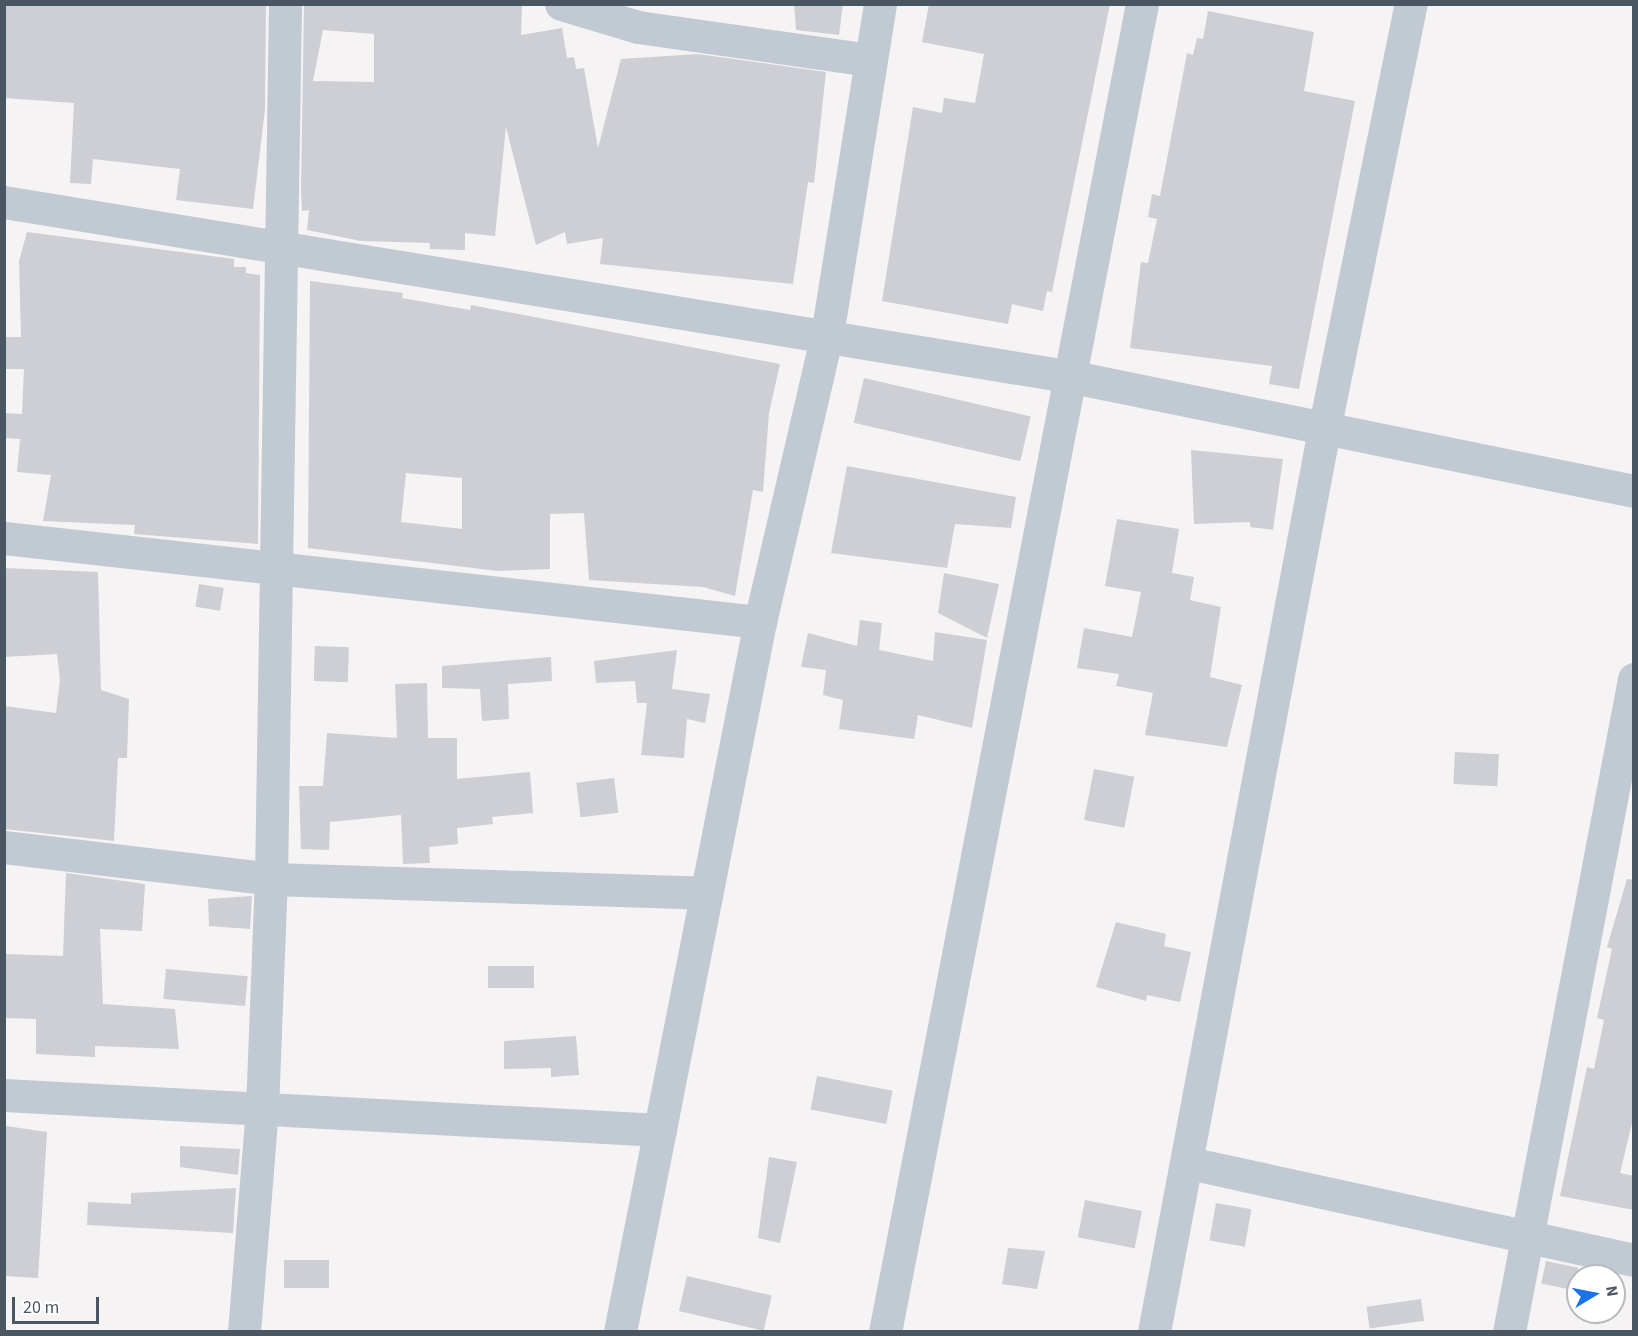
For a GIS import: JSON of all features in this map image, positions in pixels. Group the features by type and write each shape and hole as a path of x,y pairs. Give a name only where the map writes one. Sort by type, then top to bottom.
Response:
{"street":[{"path":"244,1332 262,1110 271,879 278,566 279,244 285,4"},
{"path":"561,4 638,27 871,60"},
{"path":"621,1332 760,622 827,334 880,4"},
{"path":"885,1332 1072,377 1142,4"},
{"path":"1154,1332 1189,1163 1324,430 1411,4"},
{"path":"4,202 279,244 827,334 1072,377 1324,430 1634,491"},
{"path":"4,538 278,566 760,622"},
{"path":"1509,1332 1634,680"},
{"path":"4,847 271,879 706,893"},
{"path":"4,1095 660,1130"},
{"path":"1189,1163 1527,1239 1634,1260"}],"building":[{"path":"4,4 266,4 265,109 253,209 176,200 180,169 93,159 91,184 70,183 74,103 4,98"},
{"path":"304,4 522,6 521,35 562,28 567,58 574,57 576,69 584,68 598,148 621,59 698,54 826,72 814,183 808,182 793,284 600,264 603,238 567,244 565,232 536,245 506,127 495,236 465,233 465,250 430,249 430,243 361,241 307,230 309,210 302,211","holes":["323,30 374,34 374,82 313,81"]},
{"path":"794,4 843,4 839,35 796,30"},
{"path":"929,4 1110,4 1052,292 1047,291 1043,311 1012,304 1008,324 882,301 913,107 942,113 944,98 975,103 984,54 922,42"},
{"path":"1208,11 1314,32 1304,91 1355,101 1299,389 1269,384 1272,366 1130,348 1141,262 1148,263 1157,219 1148,217 1152,194 1160,196 1187,53 1193,55 1197,38 1203,39"},
{"path":"27,232 234,259 234,267 246,267 246,273 260,275 258,544 134,534 135,525 43,521 51,475 17,472 20,439 4,438 4,413 22,414 24,369 4,369 4,337 21,337 19,261"},
{"path":"310,281 403,293 402,298 470,310 471,305 780,364 769,413 763,492 753,490 735,596 703,587 589,580 584,513 550,514 550,569 498,571 308,548","holes":["406,473 462,478 462,529 401,522"]},
{"path":"864,378 1031,416 1020,461 854,423"},
{"path":"1191,450 1283,459 1273,530 1250,527 1250,522 1194,524"},
{"path":"847,466 1016,497 1011,528 955,524 947,568 831,553"},
{"path":"1117,519 1179,529 1172,573 1194,577 1190,600 1221,607 1210,677 1242,685 1227,747 1145,735 1153,693 1116,686 1119,674 1077,668 1084,628 1132,637 1141,592 1105,586"},
{"path":"4,568 98,572 101,690 129,699 127,758 118,758 114,841 4,829 4,706 56,713 60,680 57,654 4,657"},
{"path":"944,573 999,584 987,638 938,613"},
{"path":"199,584 224,588 220,611 195,607"},
{"path":"860,620 882,623 879,650 933,661 935,632 987,640 972,728 918,715 914,739 839,729 843,700 823,695 826,670 801,667 808,633 857,646"},
{"path":"315,646 349,647 348,682 314,681"},
{"path":"677,650 672,689 710,694 705,723 687,719 684,758 641,755 647,703 637,703 635,681 596,683 594,661"},
{"path":"551,657 552,681 508,684 509,719 482,721 480,689 442,688 442,666"},
{"path":"427,683 428,738 457,738 457,779 530,772 533,813 492,817 493,824 457,828 458,844 429,847 430,863 403,864 401,815 330,822 329,850 301,849 299,786 323,786 327,733 397,738 395,684"},
{"path":"1455,752 1499,754 1497,786 1453,784"},
{"path":"1094,769 1134,777 1124,828 1084,820"},
{"path":"614,778 618,813 581,817 576,783"},
{"path":"66,873 145,884 142,931 100,929 103,1004 175,1009 179,1049 95,1046 95,1057 36,1054 36,1019 4,1018 4,954 63,956"},
{"path":"1627,879 1634,880 1634,1115 1620,1173 1634,1176 1634,1210 1560,1196 1587,1067 1594,1069 1604,1020 1597,1018 1612,949 1607,947"},
{"path":"252,896 250,929 209,926 208,899"},
{"path":"1116,922 1166,934 1164,946 1191,952 1180,1002 1147,995 1146,1001 1096,987"},
{"path":"488,966 534,966 534,988 488,988"},
{"path":"166,969 248,976 245,1006 163,999"},
{"path":"576,1036 579,1075 551,1077 551,1068 504,1069 504,1041"},
{"path":"817,1076 893,1091 886,1124 811,1109"},
{"path":"6,1126 47,1132 38,1278 4,1276"},
{"path":"180,1146 240,1149 238,1175 180,1167"},
{"path":"769,1157 797,1162 780,1243 758,1238"},
{"path":"236,1188 233,1233 87,1225 88,1202 131,1204 131,1193"},
{"path":"1085,1200 1142,1211 1135,1248 1078,1237"},
{"path":"1216,1203 1251,1209 1245,1247 1209,1240"},
{"path":"1008,1248 1045,1251 1037,1289 1002,1284"},
{"path":"284,1260 329,1260 329,1288 284,1288"},
{"path":"1546,1261 1566,1265 1566,1289 1541,1283"},
{"path":"687,1276 772,1296 764,1331 679,1311"},
{"path":"1421,1299 1424,1321 1370,1328 1367,1307"}]}
